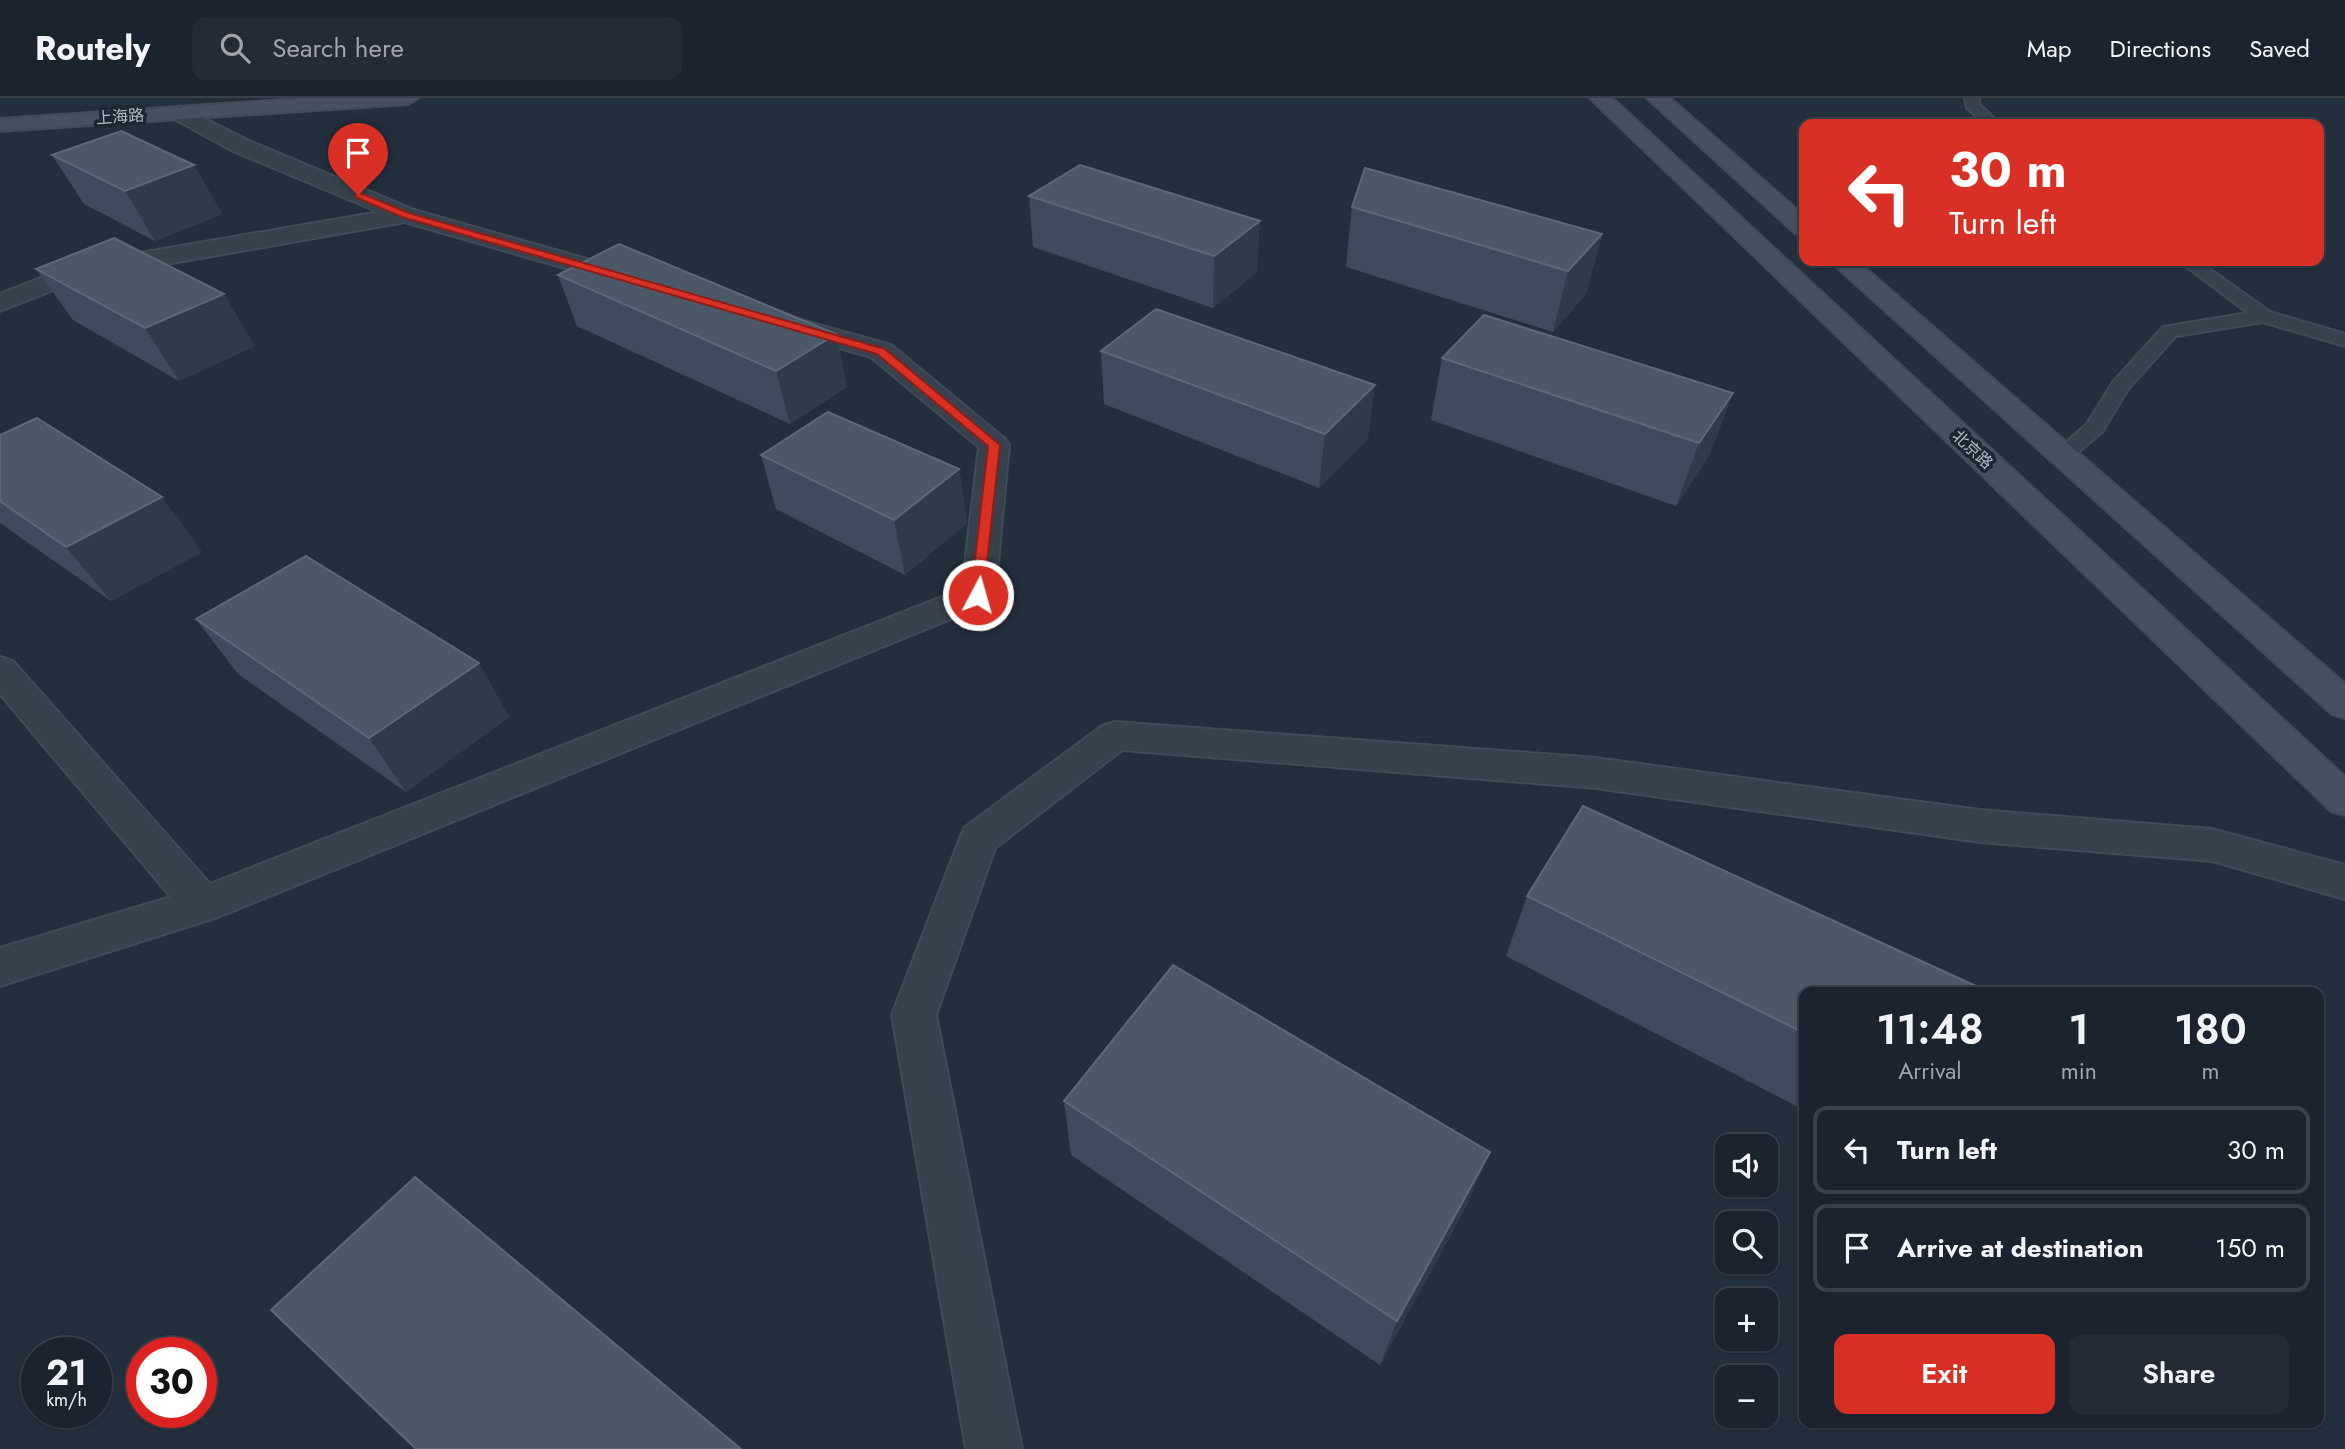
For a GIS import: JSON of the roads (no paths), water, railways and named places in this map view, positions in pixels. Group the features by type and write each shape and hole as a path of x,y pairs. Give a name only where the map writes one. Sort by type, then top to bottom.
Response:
{"main road":[{"name":"上海路","path":"0,111 408,98"},
{"name":"北京路","path":"1600,98 2345,800"},
{"path":"1657,98 1799,224"},
{"name":"上海路","path":"0,125 186,105"},
{"path":"1848,266 2345,705"}],"street":[{"path":"186,105 239,145 406,215 657,287"},
{"path":"0,303 76,272 406,215"},
{"path":"0,967 203,905 978,595 994,445 881,351 762,317"},
{"path":"0,670 203,905"},
{"path":"994,1449 914,1015 978,839 1115,736 1596,773 1980,826 2212,845 2345,882"}],"lane":[{"path":"1972,98 1972,105 1987,119"},
{"path":"2194,266 2264,316 2345,340"},
{"path":"2062,456 2095,429 2120,386 2170,331 2264,316"}]}
